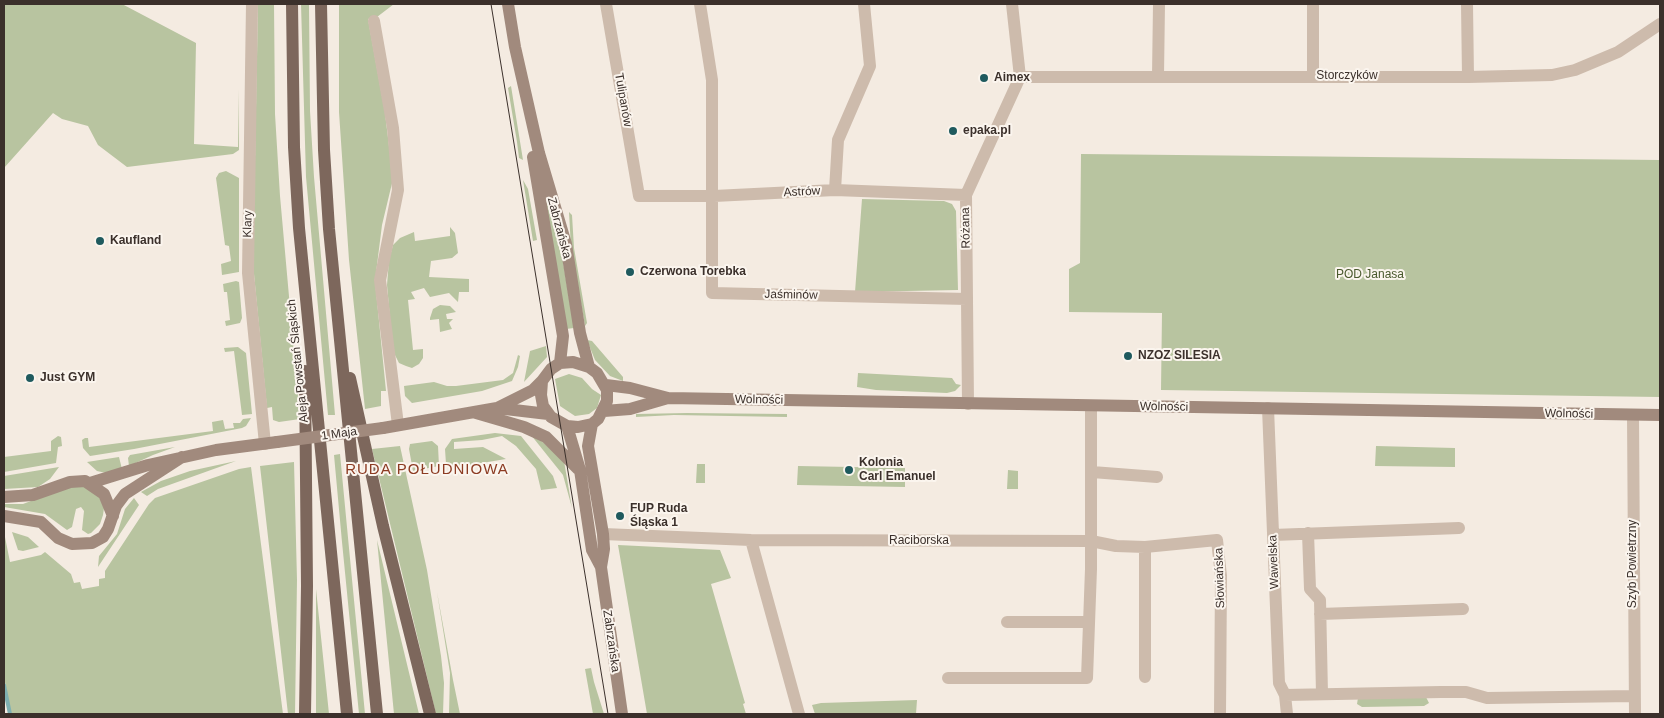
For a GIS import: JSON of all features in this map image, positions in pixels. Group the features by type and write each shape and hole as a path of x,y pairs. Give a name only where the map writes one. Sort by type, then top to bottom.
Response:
{"main road":[{"name":"Aleja Powstań Śląskich","path":"292,4 294,147 305,294 347,714"},
{"path":"321,4 324,150 338,320 377,714"},
{"path":"305,294 307,586 305,714"},
{"path":"338,320 383,526 430,714"}],"street":[{"name":"Klary","path":"252,4 248,266 271,443"},
{"name":"Zabrzańska","path":"508,4 524,90 537,187 563,336 560,363"},
{"name":"Tulipanów","path":"606,4 639,196"},
{"path":"700,4 712,80 714,196"},
{"path":"835,190 838,140 870,66 864,4"},
{"path":"1012,4 1020,77"},
{"path":"1158,76 1159,4"},
{"path":"1312,4 1313,76"},
{"path":"1467,4 1468,77"},
{"path":"374,21 393,128 398,190 380,280 398,425"},
{"name":"Storczyków","path":"1020,77 1468,77 1552,75 1574,70 1618,52 1660,24"},
{"name":"Różana","path":"968,404 966,195 1020,77"},
{"name":"Zabrzańska","path":"524,90 549,193 566,244 580,333 589,367"},
{"name":"Astrów","path":"639,196 714,196 835,190 966,195"},
{"name":"Jaśminów","path":"714,196 712,293 968,299"},
{"path":"573,362 589,367 606,385 608,401 604,410 592,424 578,427 567,426 548,414 543,406 542,381 551,369 560,363 573,362"},
{"name":"1 Maja","path":"4,497 33,495 70,482 90,483 148,464 216,450 383,428 476,413 497,408 533,390 542,381"},
{"name":"Wolności","path":"606,385 630,388 668,398 1660,415"},
{"name":"Wolności","path":"604,410 630,410 668,398"},
{"path":"948,678 1087,678 1091,541 1091,406"},
{"name":"1 Maja","path":"497,408 548,414"},
{"name":"Wawelska","path":"1268,408 1279,683 1285,695 1287,714"},
{"path":"476,413 524,427 546,437 580,470"},
{"name":"Szyb Powietrzny","path":"1633,415 1635,714"},
{"name":"Zabrzańska","path":"592,424 588,446 607,533 601,567 622,714"},
{"name":"Zabrzańska","path":"567,426 580,470 592,550 601,567"},
{"name":"1 Maja","path":"4,516 41,522 64,542 83,545 103,537 108,530 116,506 125,494 182,457"},
{"path":"1092,472 1157,477"},
{"path":"90,483 104,494 113,516"},
{"path":"1273,535 1459,528"},
{"name":"Raciborska","path":"607,533 751,540 1091,541"},
{"path":"1308,533 1310,589 1320,600 1322,694"},
{"path":"751,540 799,714"},
{"name":"Słowiańska","path":"1091,541 1116,546 1145,547 1217,540 1219,543 1220,714"},
{"path":"1145,547 1145,677"},
{"path":"1320,614 1463,609"},
{"path":"1007,622 1089,622"},
{"path":"1285,695 1466,692 1487,698 1634,696"}],"green space":[{"path":"4,4 122,4 196,43 194,144 238,147 239,89 239,150 233,154 127,167 98,145 88,126 62,119 53,113 4,168"},
{"path":"258,4 274,4 275,114 280,196 300,419 279,422 273,420 272,407 267,408 253,264"},
{"path":"301,4 309,4 310,111 314,177 335,415 328,415 306,177"},
{"path":"339,4 394,4 377,17 368,19 385,113 393,179 382,225 375,281 386,391 381,391 381,406 365,409 349,260 339,112"},
{"path":"511,86 523,160 519,158 508,88"},
{"name":"POD Janasa","path":"1081,154 1660,160 1660,397 1161,390 1162,313 1069,312 1069,269 1080,263"},
{"path":"226,171 239,178 239,272 222,275 221,264 231,261 229,246 225,245 216,178 219,173"},
{"path":"523,180 528,189 537,240 533,241"},
{"path":"545,196 560,244 574,328 566,329"},
{"path":"862,199 944,201 952,204 956,211 958,290 855,292"},
{"path":"569,212 572,215 574,248 587,323 585,326 571,248"},
{"path":"450,227 455,233 458,253 452,258 431,261 429,277 469,279 469,292 459,292 458,302 449,293 430,297 424,288 411,292 415,299 408,300 413,350 423,349 423,358 419,364 412,368 399,363 393,351 387,285 389,260 393,245 400,238 414,232 415,241 450,236"},
{"path":"239,282 242,318 240,323 226,326 225,321 230,320 227,292 224,292 223,284"},
{"path":"440,305 450,306 456,312 446,314 447,319 453,319 449,323 452,329 440,332 439,319 430,320 430,318 433,309"},
{"path":"587,340 592,341 623,377 623,381 610,376 595,360"},
{"path":"546,346 547,357 524,382 530,351"},
{"path":"238,347 246,353 252,414 242,415 234,351 225,352 224,348"},
{"path":"518,355 520,356 518,367 512,381 482,391 412,403 405,396 404,386 434,382 447,386 456,386 503,380 513,373"},
{"path":"858,373 952,378 956,384 961,385 955,391 947,393 876,390 857,387"},
{"path":"569,374 582,378 592,389 601,395 597,408 589,414 575,416 560,406 555,379"},
{"path":"636,414 787,414 787,417 674,415 636,417"},
{"path":"251,418 246,426 242,428 134,449 90,456 83,448 82,440 85,438 88,438 89,447 213,431 212,422 223,420 225,429 234,428 233,423 240,423 243,419"},
{"path":"495,433 521,436 553,476 557,488 541,490 536,469 516,446 502,436 454,442 454,449 483,447 506,459 451,468 446,464 445,449 452,439"},
{"path":"531,435 538,438 564,461 572,508 563,475"},
{"path":"58,436 61,437 62,446 58,447 56,463 4,472 4,457 51,451 51,441"},
{"path":"432,441 438,446 439,466 413,471 409,449 410,444"},
{"path":"400,446 427,570 441,656 444,683 443,714 436,714 372,449"},
{"path":"1376,446 1455,448 1455,467 1375,466"},
{"path":"175,447 129,466 128,458 130,455"},
{"path":"340,454 365,714 359,714 342,542 334,455"},
{"path":"119,457 122,469 106,473 97,471 87,462"},
{"path":"236,461 158,489 147,496 141,492 161,481 190,471"},
{"path":"294,462 297,580 295,714 288,714 260,466"},
{"path":"697,464 705,464 705,483 696,483"},
{"path":"798,466 905,468 905,487 797,485"},
{"path":"59,467 50,479 38,487 4,489 4,476"},
{"path":"251,467 283,714 11,714 4,677 4,532 10,562 41,555 45,552 71,574 74,583 80,582 82,589 99,586 99,579 105,578 105,571 149,504 155,498 239,469"},
{"path":"1008,470 1018,471 1018,489 1007,489"},
{"path":"68,487 86,487 99,496 104,508 103,515 100,524 91,533 88,534 82,530 84,511 81,507 76,509 72,527 67,530 45,514 4,507 4,504 23,504"},
{"path":"134,498 139,505 98,567 99,556 117,534 125,509"},
{"path":"12,532 28,537 39,547 23,551 18,550"},
{"path":"377,540 419,714 394,714"},
{"path":"618,545 720,550 731,578 711,584 745,703 743,704 746,714 647,714"},
{"path":"316,589 329,714 316,714"},
{"path":"437,592 460,714 449,714 450,673"},
{"path":"591,668 604,714 593,714 585,669"},
{"path":"1426,697 1429,703 1424,706 1362,707 1357,704 1358,698"},
{"path":"917,700 916,714 815,714 812,705 821,703"}],"waterway":[{"path":"4,685 10,714"}],"tram line":[{"path":"491,4 608,714"}],"place":[{"name":"Aimex","path":"984,78"},
{"name":"epaka.pl","path":"953,131"},
{"name":"Kaufland","path":"100,241"},
{"name":"Czerwona Torebka","path":"630,272"},
{"name":"NZOZ SILESIA","path":"1128,356"},
{"name":"Just GYM","path":"30,378"},
{"name":"Kolonia Carl Emanuel","path":"849,470"},
{"name":"FUP Ruda Śląska 1","path":"620,516"}],"district":[{"name":"RUDA POŁUDNIOWA","path":"427,470"}]}
